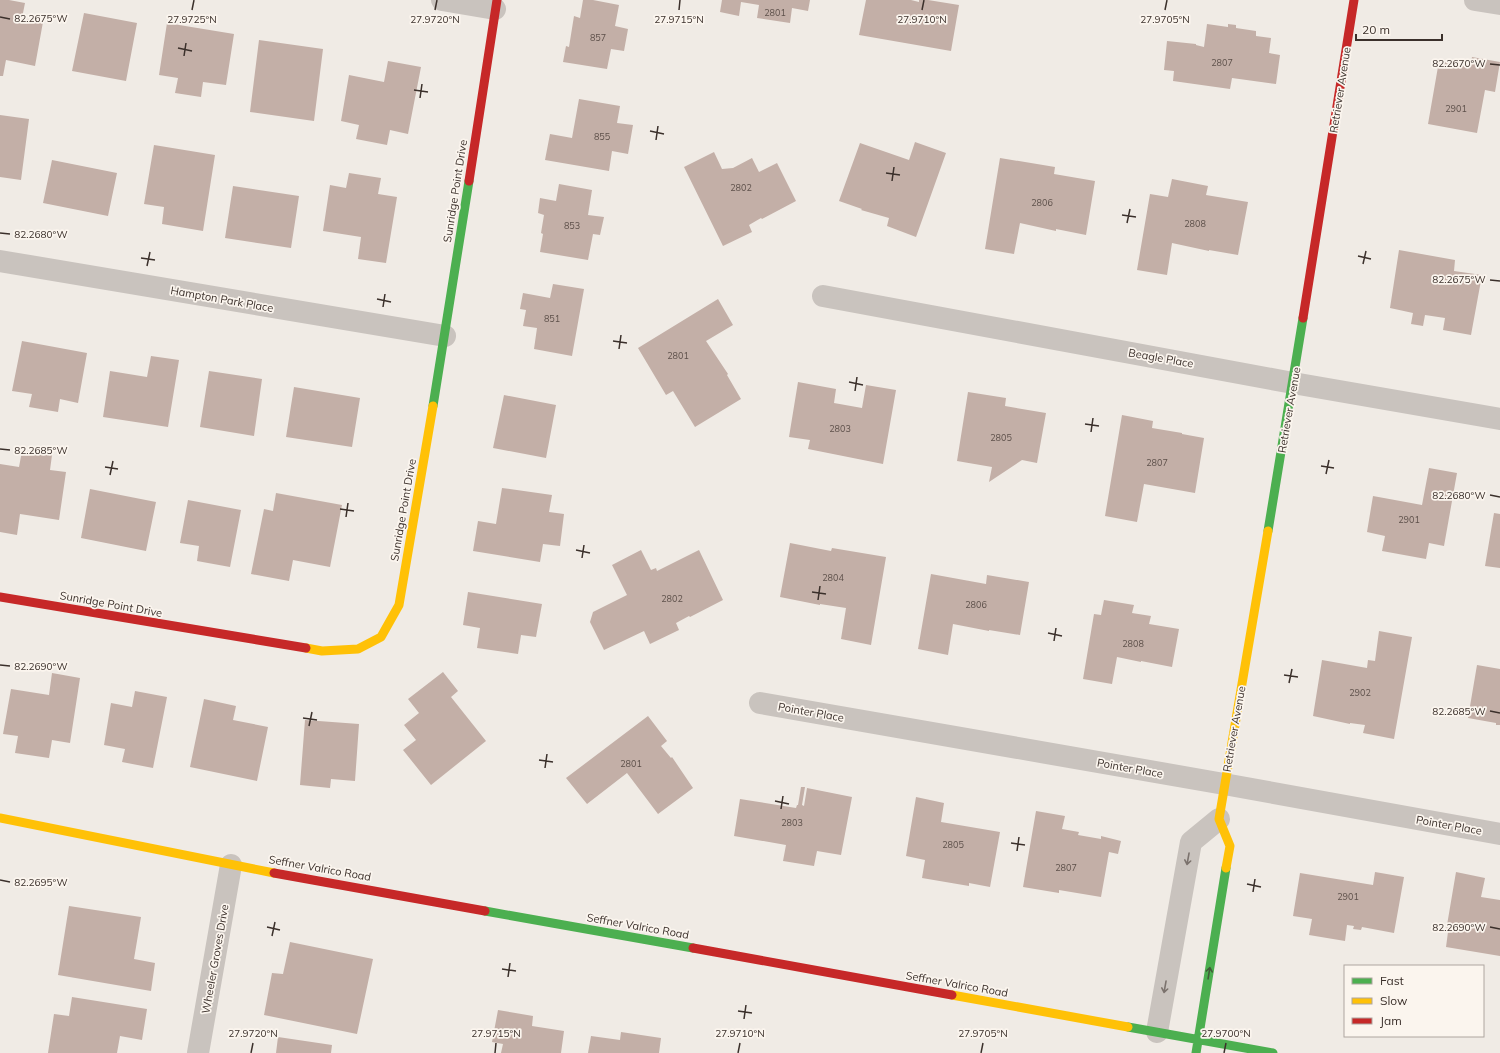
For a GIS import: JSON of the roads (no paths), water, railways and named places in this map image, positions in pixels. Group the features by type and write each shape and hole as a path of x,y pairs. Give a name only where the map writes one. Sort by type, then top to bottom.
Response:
{"street":[{"path":"442,0 496,4"},
{"name":"Retriever Avenue","path":"1219,819 1293,383 1354,0"},
{"path":"1475,0 1500,4"},
{"name":"Sunridge Point Drive","path":"0,597 322,651 358,649 381,637 398,605 444,336 496,4"},
{"name":"Hampton Park Place","path":"0,261 444,336"},
{"name":"Beagle Place","path":"823,296 1293,383 1500,419"},
{"name":"Pointer Place","path":"760,703 1500,834"},
{"name":"Seffner Valrico Road","path":"0,818 231,865 1273,1053"},
{"path":"1157,1032 1191,842 1219,819 1230,846 1196,1053"},
{"name":"Wheeler Groves Drive","path":"198,1053 231,865"}]}
